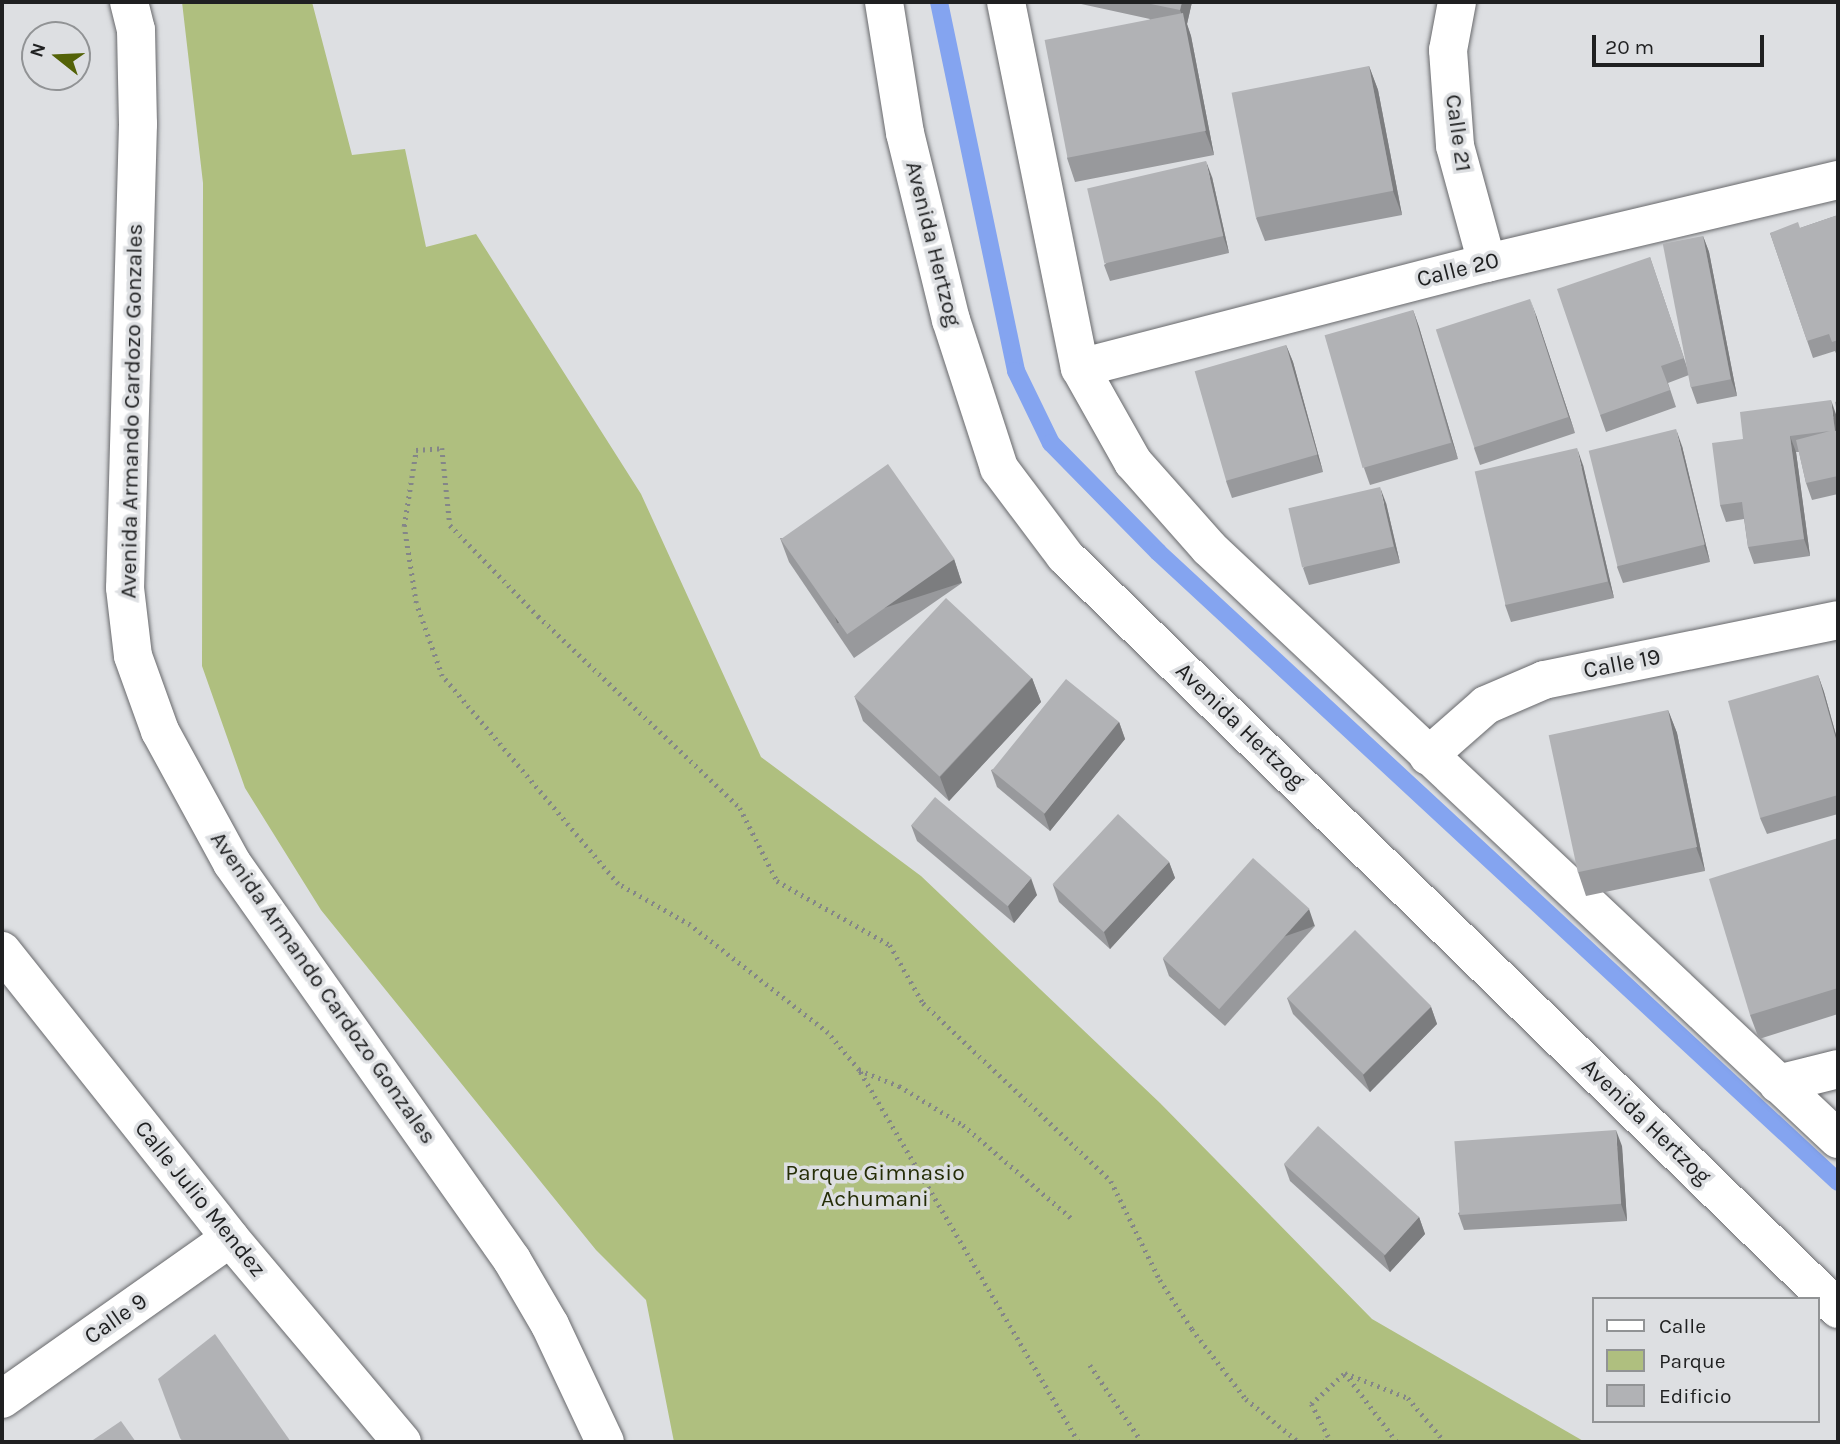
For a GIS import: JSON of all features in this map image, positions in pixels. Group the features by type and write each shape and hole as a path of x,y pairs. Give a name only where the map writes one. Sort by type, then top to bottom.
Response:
{"street":[{"name":"Avenida Armando Cardozo Gonzales","path":"129,2 136,30 138,124 125,588 133,656 160,732 232,863 512,1260 550,1325 606,1442"},
{"name":"Avenida Hertzog","path":"884,2 905,133 944,293 999,468 1065,556 1838,1309"},
{"path":"1006,2 1080,368 1133,462 1175,510 1428,756 1838,1139"},
{"name":"Calle 21","path":"1457,2 1448,50 1455,146 1487,263"},
{"name":"Calle 20","path":"1080,368 1487,263 1838,180"},
{"name":"Calle 19","path":"1428,756 1486,705 1544,680 1838,620"},
{"name":"Calle Julio Mendez","path":"2,951 230,1238 402,1442"},
{"path":"1778,1084 1838,1069"},
{"name":"Calle 9","path":"2,1399 230,1238"}],"path":[{"path":"1078,1442 859,1070 828,1033 690,925 618,884 442,677 416,603 404,526 415,450 442,448 450,525 537,616 740,808 777,881 890,945 923,1003 1111,1181 1160,1280 1192,1329 1246,1399 1299,1442"},
{"path":"859,1070 899,1086 963,1125 1071,1218"},
{"path":"1090,1365 1142,1442"},
{"path":"1324,1442 1328,1437 1311,1404 1345,1373"},
{"path":"1345,1373 1397,1442"},
{"path":"1345,1373 1408,1398 1445,1442"}],"green space":[{"name":"Parque Gimnasio Achumani","path":"182,2 312,2 352,155 405,149 426,247 476,234 641,494 761,757 921,876 1160,1103 1372,1319 1585,1442 674,1442 646,1300 596,1250 321,910 245,788 202,666 203,183"}],"building":[{"path":"1141,2 1182,2 1180,10"},
{"path":"1183,13 1206,131 1067,158 1045,40"},
{"path":"1369,66 1393,191 1256,217 1232,93"},
{"path":"1206,161 1223,236 1104,263 1087,188"},
{"path":"1838,215 1838,340 1832,342 1829,334 1807,341 1770,233 1798,222 1800,228"},
{"path":"1703,236 1731,379 1691,387 1663,244"},
{"path":"1650,257 1684,358 1661,366 1670,390 1600,415 1557,289"},
{"path":"1530,299 1568,417 1474,448 1436,330"},
{"path":"1413,310 1451,443 1363,468 1325,335"},
{"path":"1286,345 1317,455 1226,481 1195,371"},
{"path":"1831,400 1835,431 1838,430 1838,476 1806,483 1796,440 1830,431 1790,436 1804,539 1748,547 1742,502 1720,505 1712,443 1743,439 1740,412"},
{"path":"1676,429 1705,544 1617,566 1589,451"},
{"path":"1577,448 1608,581 1506,605 1475,472"},
{"path":"888,464 955,559 847,634 781,539"},
{"path":"1380,487 1394,546 1302,568 1288,508"},
{"path":"946,598 1032,678 939,777 854,697"},
{"path":"1818,675 1838,746 1838,795 1760,818 1728,701"},
{"path":"1066,679 1119,722 1045,813 992,771"},
{"path":"1668,710 1697,847 1578,872 1549,735"},
{"path":"935,797 1032,878 1008,906 911,825"},
{"path":"1118,814 1169,862 1104,932 1053,884"},
{"path":"1838,838 1838,988 1750,1015 1709,879"},
{"path":"1253,858 1309,909 1219,1009 1163,958"},
{"path":"1355,930 1431,1006 1363,1074 1287,998"},
{"path":"1318,1126 1419,1217 1385,1255 1284,1164"},
{"path":"1616,1130 1621,1204 1460,1215 1454,1141"},
{"path":"215,1334 291,1442 183,1442 180,1438 158,1379"},
{"path":"121,1421 136,1442 90,1442"}],"waterway":[{"path":"939,2 1016,371 1051,443 1158,552 1838,1182"}]}
